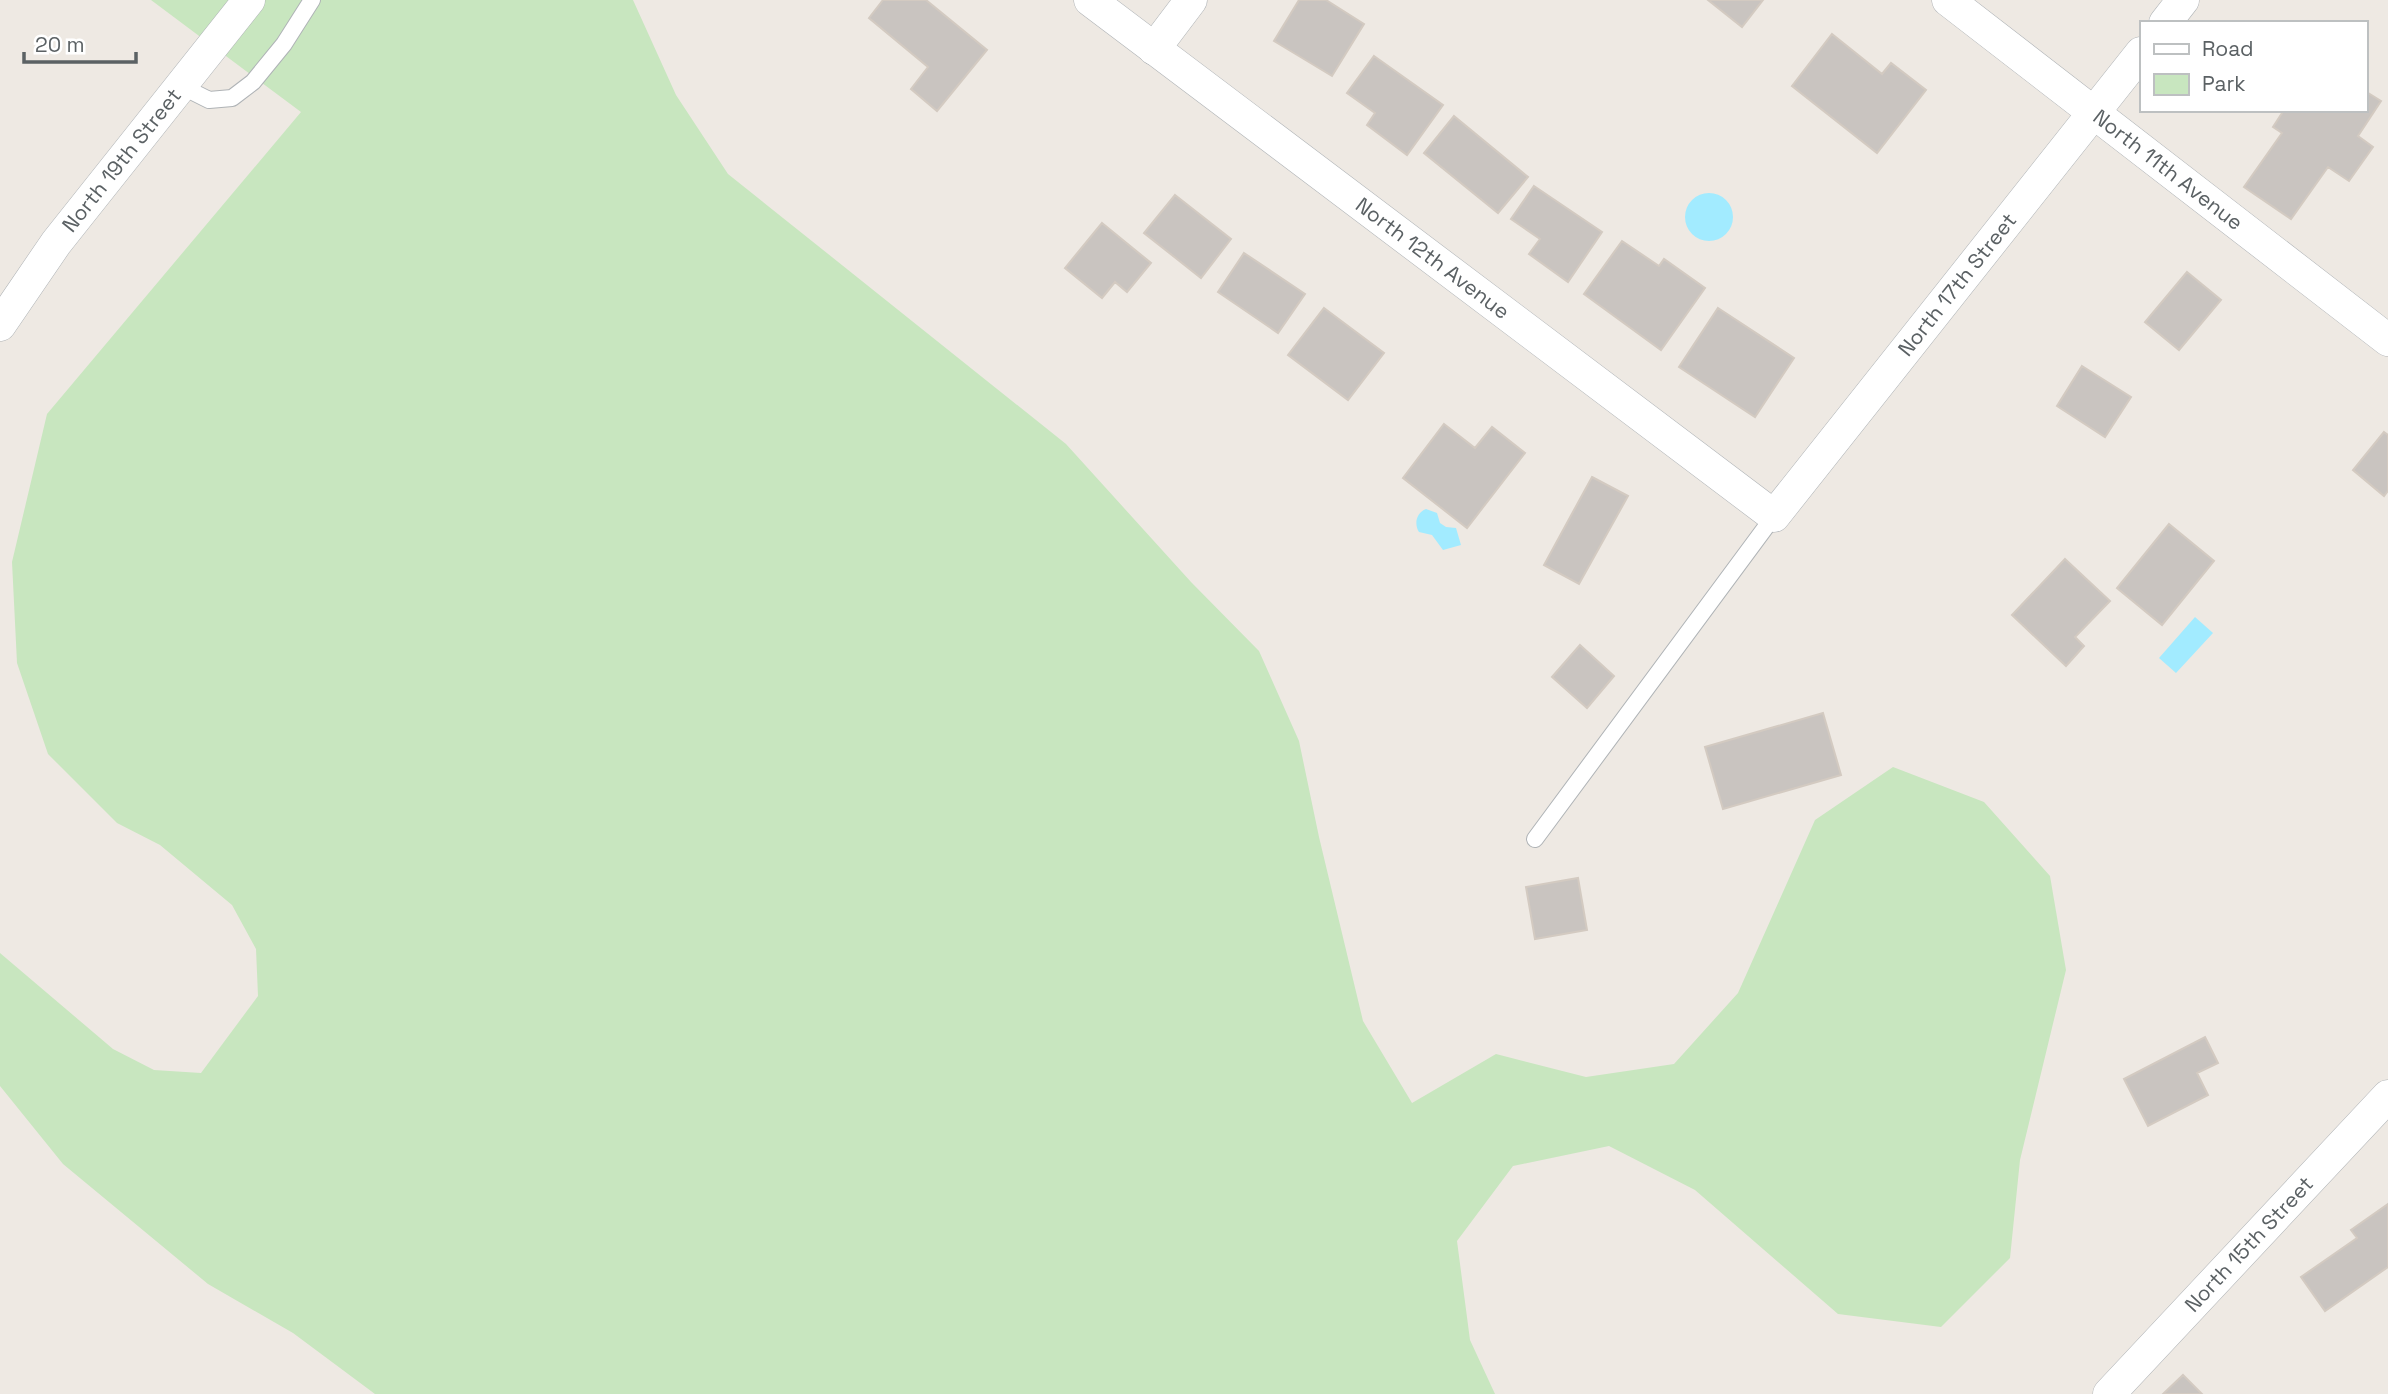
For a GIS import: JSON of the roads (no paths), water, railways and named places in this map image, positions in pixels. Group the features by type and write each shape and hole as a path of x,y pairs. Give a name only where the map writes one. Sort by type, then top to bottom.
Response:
{"street":[{"name":"North 19th Street","path":"0,325 56,243 248,0"},
{"name":"North 12th Avenue","path":"1090,0 1774,516"},
{"path":"1154,48 1191,0"},
{"name":"North 11th Avenue","path":"1948,0 2388,340"},
{"path":"2167,21 2183,0"},
{"name":"North 17th Street","path":"1774,516 2140,54"},
{"name":"North 15th Street","path":"2109,1394 2388,1096"}],"lane":[{"path":"181,86 209,100 232,98 253,82 284,44 312,0"},
{"path":"1535,839 1774,516"}],"water":[{"path":"1709,193 1726,200 1733,217 1726,234 1709,241 1692,234 1685,217 1692,200"},
{"path":"1426,509 1437,513 1440,523 1446,527 1456,528 1461,545 1443,550 1432,535 1419,532 1417,519"},
{"path":"2195,617 2213,633 2176,673 2159,658"}]}
